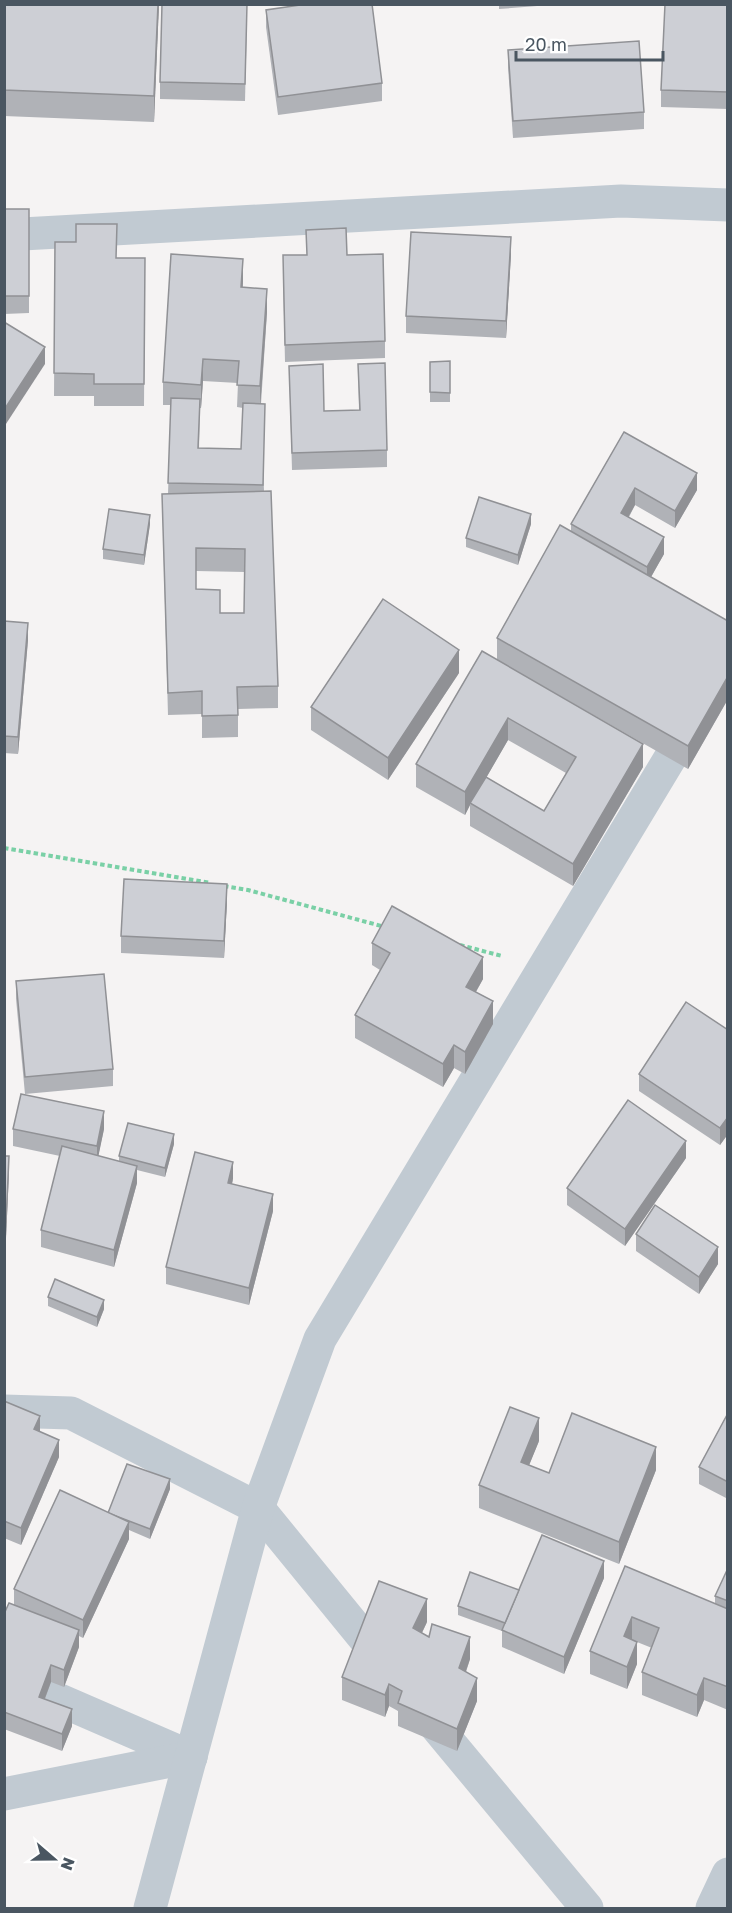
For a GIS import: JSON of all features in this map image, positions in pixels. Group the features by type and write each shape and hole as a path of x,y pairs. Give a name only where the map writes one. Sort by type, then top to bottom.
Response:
{"street":[{"path":"4,235 621,201 728,205"},
{"path":"150,1908 258,1508 320,1339 728,662"},
{"path":"4,1411 71,1413 258,1508 587,1908"},
{"path":"4,1676 191,1757"},
{"path":"4,1794 191,1757"},
{"path":"712,1908 728,1874"}],"path":[{"path":"4,848 248,890 392,929"},
{"path":"458,945 544,966"}],"building":[{"path":"4,4 158,4 154,96 4,90"},
{"path":"162,4 247,4 245,84 160,82"},
{"path":"307,4 372,4 382,83 278,97 266,10"},
{"path":"665,4 728,4 728,92 661,90"},
{"path":"639,41 644,112 513,121 508,50"},
{"path":"4,209 29,209 29,296 4,296"},
{"path":"76,224 117,224 116,258 145,258 144,384 94,384 94,374 54,373 55,242 76,242"},
{"path":"346,228 347,255 383,254 385,341 285,345 283,255 307,255 306,230"},
{"path":"411,232 511,237 506,321 406,316"},
{"path":"171,254 243,259 241,287 267,289 260,386 237,385 239,361 203,359 201,385 163,382"},
{"path":"4,322 45,347 4,410"},
{"path":"450,361 450,393 430,392 430,362"},
{"path":"385,363 387,450 292,453 289,366 323,364 324,411 360,410 358,364"},
{"path":"171,398 200,399 198,448 241,449 243,403 265,404 263,485 168,483"},
{"path":"624,432 697,473 675,511 635,488 621,513 664,537 647,567 571,524"},
{"path":"271,491 278,686 237,687 238,715 202,716 202,691 168,693 162,494","holes":["196,548 245,549 244,613 220,613 220,590 196,589"]},
{"path":"479,497 531,514 518,555 466,538"},
{"path":"109,509 150,515 144,555 103,549"},
{"path":"560,525 728,621 728,676 688,746 497,638"},
{"path":"383,599 459,650 388,758 311,707"},
{"path":"4,621 28,623 18,737 4,736"},
{"path":"482,651 643,744 573,864 470,803 486,777 544,811 576,757 508,718 465,792 416,764"},
{"path":"124,879 227,884 224,941 121,936"},
{"path":"392,906 483,957 466,987 493,1001 465,1052 454,1045 443,1064 355,1015 390,953 372,943"},
{"path":"104,974 113,1069 25,1077 16,981"},
{"path":"686,1002 728,1030 728,1117 720,1128 639,1074"},
{"path":"21,1094 104,1111 97,1146 13,1129"},
{"path":"628,1100 686,1141 625,1229 567,1188"},
{"path":"128,1123 174,1134 165,1168 119,1156"},
{"path":"62,1146 137,1166 114,1250 41,1230"},
{"path":"195,1152 233,1162 228,1183 273,1194 249,1288 166,1267"},
{"path":"4,1156 9,1156 4,1264"},
{"path":"655,1205 718,1247 699,1277 636,1234"},
{"path":"55,1279 104,1300 97,1317 48,1297"},
{"path":"4,1401 40,1416 34,1429 59,1440 21,1528 4,1521"},
{"path":"510,1407 539,1418 521,1462 549,1473 572,1413 656,1447 619,1542 479,1485"},
{"path":"728,1413 728,1482 699,1467"},
{"path":"127,1464 170,1479 150,1529 108,1513"},
{"path":"60,1490 129,1522 83,1620 14,1589"},
{"path":"542,1535 604,1561 564,1657 502,1630"},
{"path":"625,1566 728,1609 728,1687 704,1678 697,1695 642,1672 659,1628 632,1617 624,1636 637,1642 627,1667 590,1651"},
{"path":"728,1568 728,1601 715,1596"},
{"path":"470,1572 519,1590 505,1623 458,1606"},
{"path":"379,1581 427,1599 413,1628 429,1637 432,1624 470,1637 459,1668 477,1678 457,1729 398,1703 402,1691 389,1684 385,1695 342,1677"},
{"path":"9,1603 79,1630 64,1670 51,1665 39,1697 72,1709 62,1734 4,1712 4,1614"}]}
